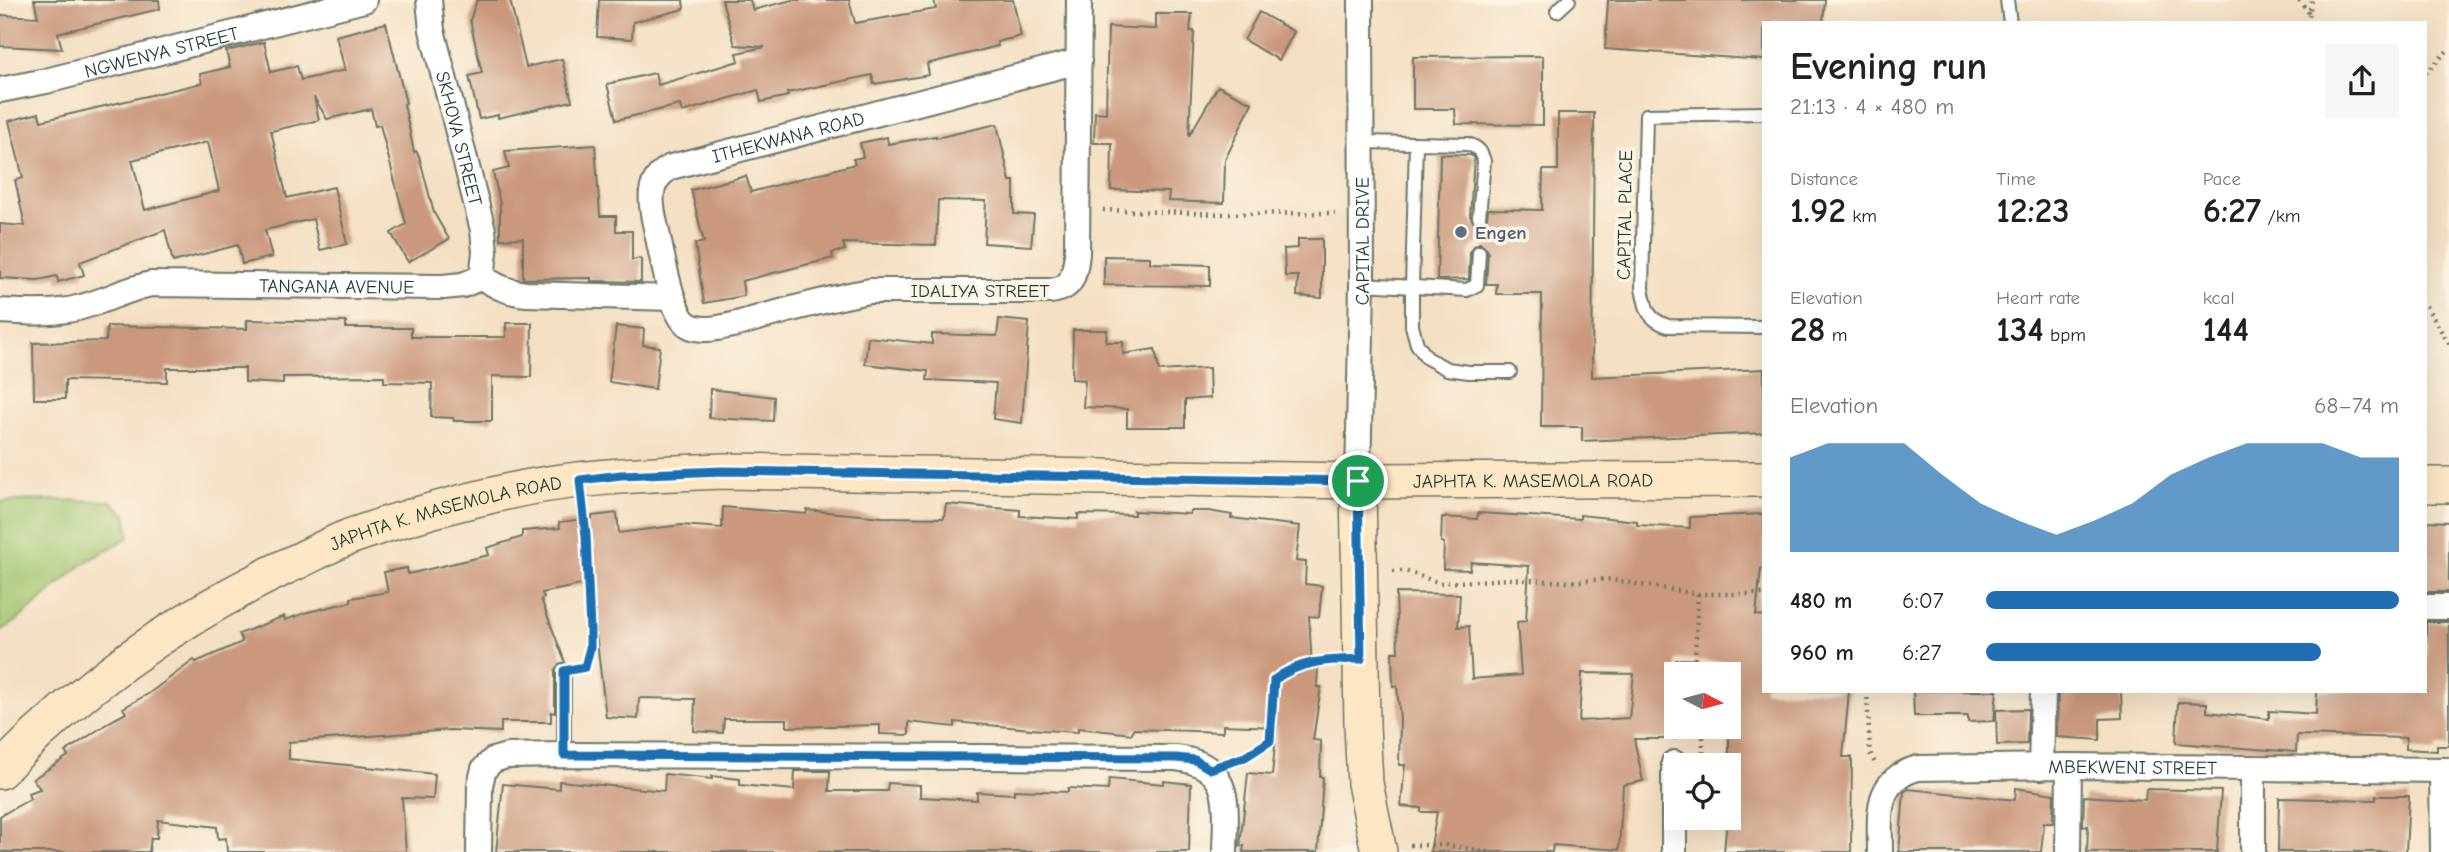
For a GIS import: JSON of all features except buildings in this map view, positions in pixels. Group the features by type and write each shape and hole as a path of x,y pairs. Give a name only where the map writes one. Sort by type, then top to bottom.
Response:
{"main road":[{"name":"JAPHTA K. MASEMOLA ROAD","path":"0,771 28,741 99,680 169,631 251,584 348,538 498,493 621,475 723,471 1358,481 1762,479"},
{"path":"1358,481 1365,783 1378,849"},
{"path":"2427,485 2449,485"}],"street":[{"name":"NGWENYA STREET","path":"0,90 46,81 364,0"},
{"name":"SKHOVA STREET","path":"429,0 432,30 483,230 485,252 482,277"},
{"name":"IDALIYA STREET","path":"693,327 721,328 870,291 1061,290 1069,284 1074,273 1077,209 1079,0"},
{"name":"CAPITAL DRIVE","path":"1358,481 1362,284 1360,0"},
{"name":"ITHEKWANA ROAD","path":"693,327 680,317 673,298 653,213 651,194 654,181 662,172 684,163 1079,61"},
{"path":"482,277 496,287 526,294 673,298"},
{"name":"TANGANA AVENUE","path":"0,311 69,310 130,288 152,284 443,287 463,285 482,277"},
{"path":"2427,607 2449,607"},
{"path":"2041,766 2043,693"},
{"path":"479,852 480,785 484,769 493,760 507,756 564,755 1195,760 1210,769 1221,784 1226,807 1225,852"},
{"path":"2068,766 2068,852"},
{"name":"MBEKWENI STREET","path":"1887,787 1902,772 1918,768 2068,766 2446,771"},
{"path":"2253,769 2253,852"},
{"path":"2443,852 2446,771"},
{"path":"1880,852 1880,811 1887,787"},
{"path":"1674,830 1674,852"}],"lane":[{"path":"1557,11 1569,0"},
{"path":"2007,0 2010,21"},
{"name":"CAPITAL PLACE","path":"1762,113 1646,115 1642,288 1646,309 1655,321 1668,326 1762,327"},
{"path":"1361,142 1476,146 1484,161 1479,217"},
{"path":"1416,143 1412,326 1417,344 1427,358 1447,369 1510,372"},
{"path":"1362,284 1467,290 1477,285 1479,252"},
{"path":"564,671 564,755"}],"path":[{"path":"2299,0 2309,13"},
{"path":"2310,21 2312,0"},
{"path":"2427,73 2449,49"},
{"path":"1077,209 1220,214 1361,213"},
{"path":"2427,308 2449,344"},
{"path":"564,671 585,667 590,648 586,536 580,480"},
{"path":"1393,571 1405,571 1440,583 1511,579 1568,582 1606,579 1698,594 1762,594"},
{"path":"1696,662 1698,594"},
{"path":"1210,769 1245,757 1270,741 1274,680 1289,668 1326,660 1361,659"},
{"path":"1867,693 1870,753 1887,787"},
{"path":"1378,849 1445,845 1489,852"}],"green space":[{"path":"111,501 127,516 129,537 84,563 14,623 0,631 0,502"}],"place":[{"name":"Engen","path":"1461,232"}],"route":[{"path":"723,471 1358,481 1361,659 1326,660 1289,668 1274,680 1270,741 1245,757 1210,769 1195,760 1176,758 564,755 564,671 585,667 590,648 586,536 580,480 621,475 723,471"}]}
